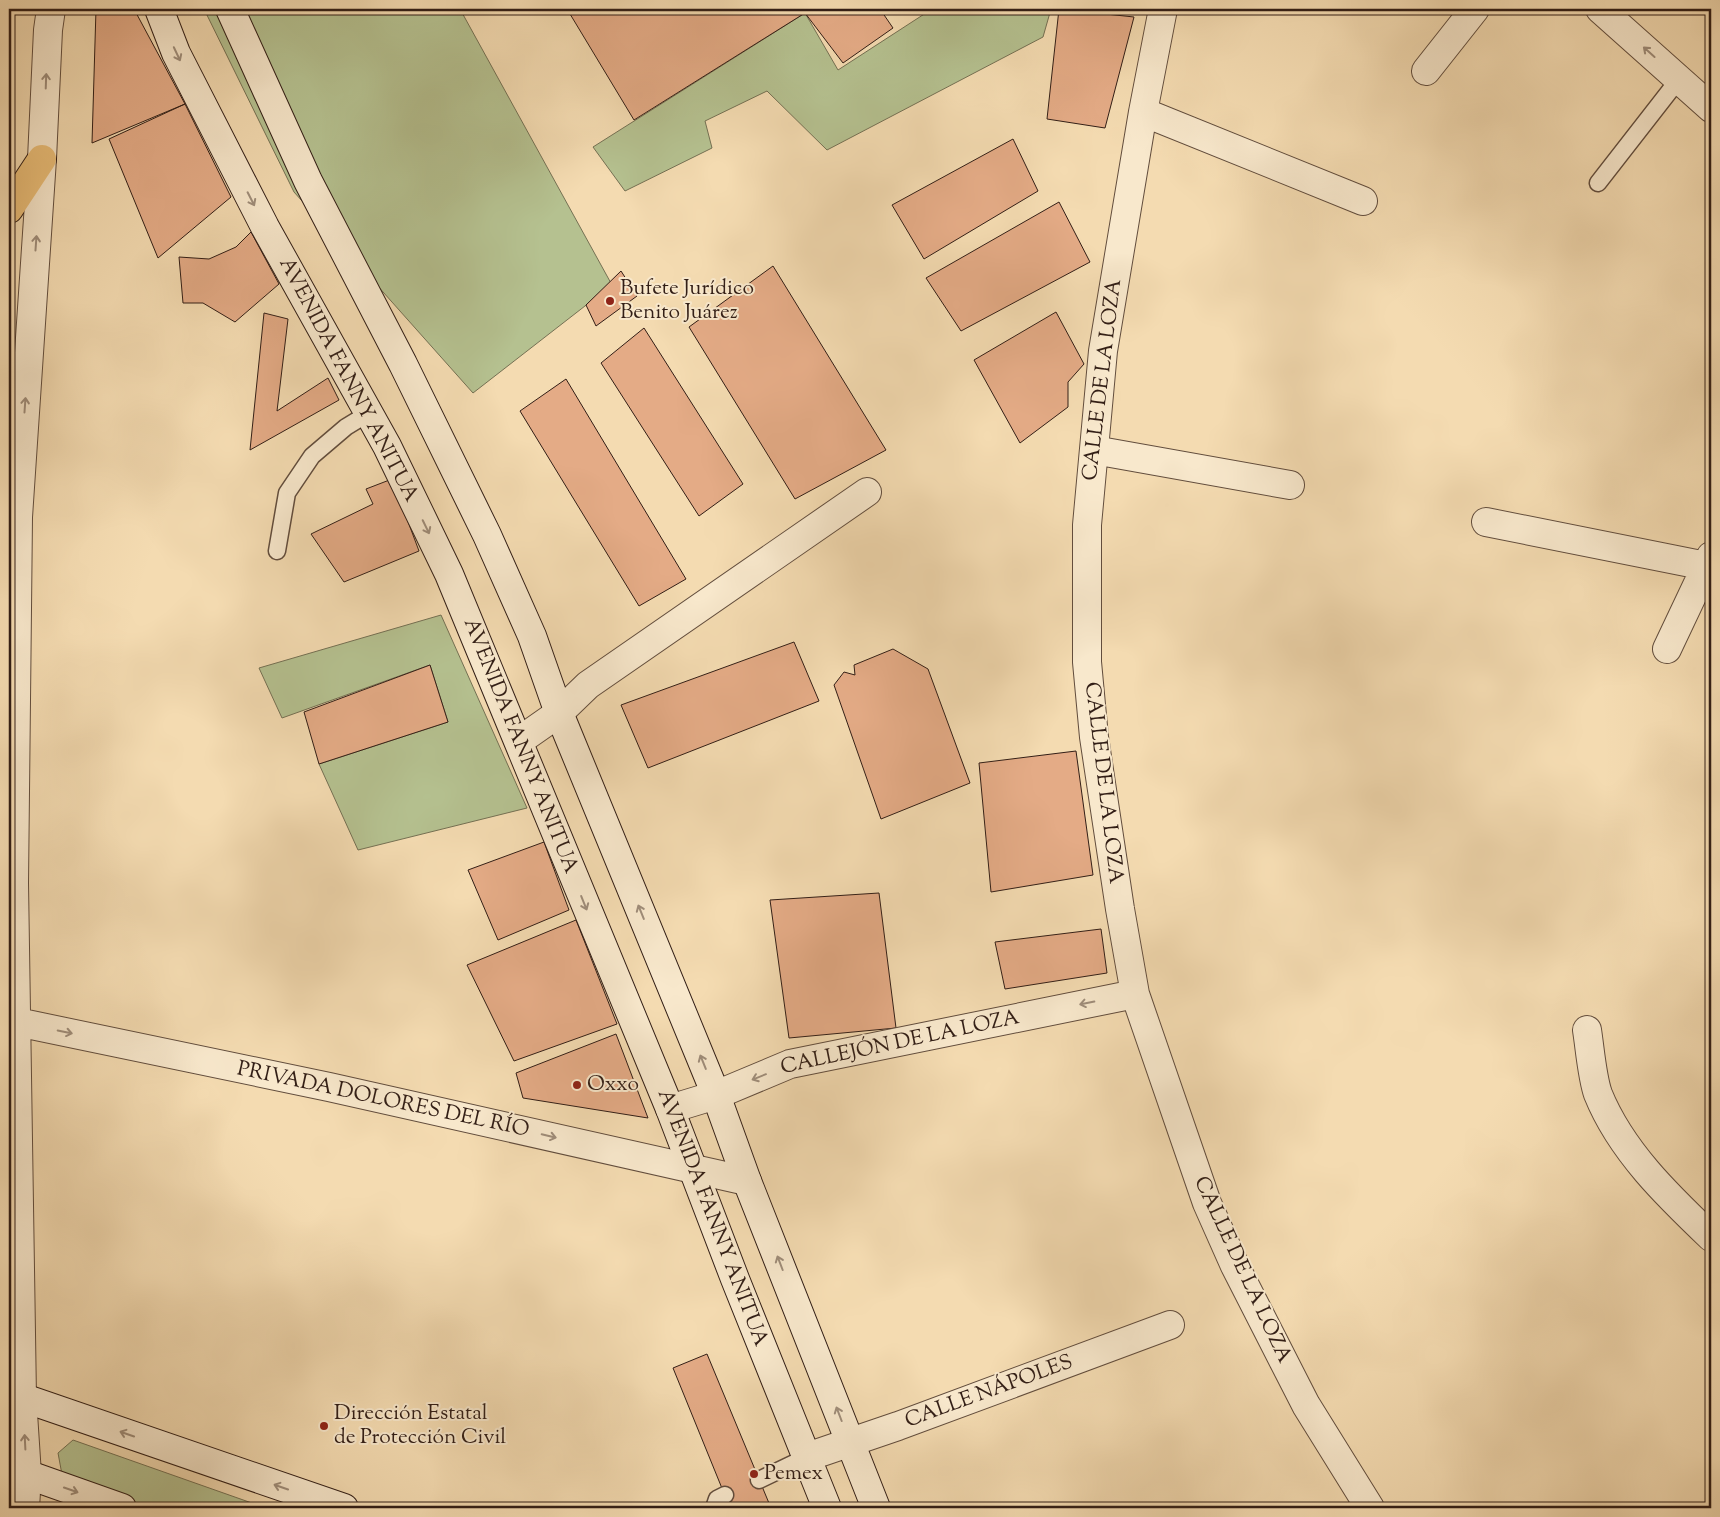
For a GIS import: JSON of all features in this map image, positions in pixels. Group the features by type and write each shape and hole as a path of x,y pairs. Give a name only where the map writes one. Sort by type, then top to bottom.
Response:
{"main road":[{"path":"9,209 42,159"}],"street":[{"path":"25,1508 18,1471 16,1395 17,1022 14,882 18,517 42,159 48,30 51,9"},
{"name":"AVENIDA FANNY ANITUA","path":"159,9 176,53 261,219 387,446 449,574 670,1109 735,1279 827,1508"},
{"path":"230,9 308,181 403,364 487,535 532,636 559,713 716,1095 747,1180 876,1508"},
{"name":"CALLE DE LA LOZA","path":"1163,9 1143,112 1103,352 1087,525 1087,662 1100,781 1135,994 1207,1203 1235,1266 1306,1405 1370,1508"},
{"path":"1426,71 1475,9"},
{"path":"1600,9 1711,108"},
{"path":"1143,112 1364,200"},
{"path":"1094,450 1290,485"},
{"path":"519,741 559,713 588,685 867,492"},
{"path":"1486,522 1709,561 1667,649"},
{"name":"CALLEJÓN DE LA LOZA","path":"670,1109 716,1095 790,1064 1135,994"},
{"name":"PRIVADA DOLORES DEL RÍO","path":"17,1022 329,1086 747,1180"},
{"path":"1587,1030 1597,1092 1608,1116 1648,1173 1682,1210 1711,1237"},
{"name":"CALLE NÁPOLES","path":"807,1457 850,1443 1170,1325"},
{"path":"16,1395 344,1508"},
{"path":"18,1471 122,1508"}],"lane":[{"path":"1598,183 1679,79"},
{"path":"277,551 287,493 312,456 346,426 369,413"},
{"path":"759,1480 807,1457"},
{"path":"714,1508 717,1499 725,1495"}],"green space":[{"path":"204,9 460,9 612,285 473,393 294,192"},
{"path":"932,9 1051,9 1043,37 827,150 767,91 705,121 712,148 625,191 593,147 805,13 838,70"},
{"path":"441,615 527,808 358,850 319,764 448,722 430,665 282,718 259,668"},
{"path":"73,1440 266,1508 146,1508 63,1480 58,1453"}],"building":[{"path":"96,9 134,9 185,104 92,143"},
{"path":"567,9 880,9 893,28 843,63 805,13 634,120"},
{"path":"1059,9 1134,17 1105,128 1047,119"},
{"path":"185,104 231,197 158,258 109,139"},
{"path":"1013,139 1038,191 924,259 892,205"},
{"path":"1059,202 1090,262 961,331 926,278"},
{"path":"251,232 279,284 235,322 203,303 183,303 179,257 209,259 236,247"},
{"path":"773,266 886,450 795,499 689,327"},
{"name":"Bufete Jurídico Benito Juárez","path":"621,271 637,296 596,326 586,305"},
{"path":"1056,312 1084,364 1068,382 1068,407 1020,443 974,360"},
{"path":"264,313 288,319 277,411 328,378 339,400 250,450"},
{"path":"644,328 743,484 699,516 601,363"},
{"path":"566,379 686,579 639,606 520,411"},
{"path":"392,479 419,551 344,582 311,534 373,504 366,489"},
{"path":"794,642 819,701 648,768 621,705"},
{"path":"893,649 928,669 970,783 881,819 834,685 844,672 855,675 854,665"},
{"path":"430,665 448,722 319,764 304,712"},
{"path":"1076,751 1093,875 991,892 979,763"},
{"path":"544,842 569,910 498,940 468,870"},
{"path":"879,893 896,1028 789,1038 770,900"},
{"path":"576,920 617,1024 514,1061 467,965"},
{"path":"1101,929 1107,973 1005,989 995,942"},
{"name":"Oxxo","path":"616,1034 648,1118 523,1098 516,1073"},
{"path":"707,1354 771,1508 730,1508 673,1368"}],"place":[{"name":"Bufete Jurídico Benito Juárez","path":"610,301"},
{"name":"Oxxo","path":"577,1085"},
{"name":"Dirección Estatal de Protección Civil","path":"324,1426"},
{"name":"Pemex","path":"754,1474"}]}
